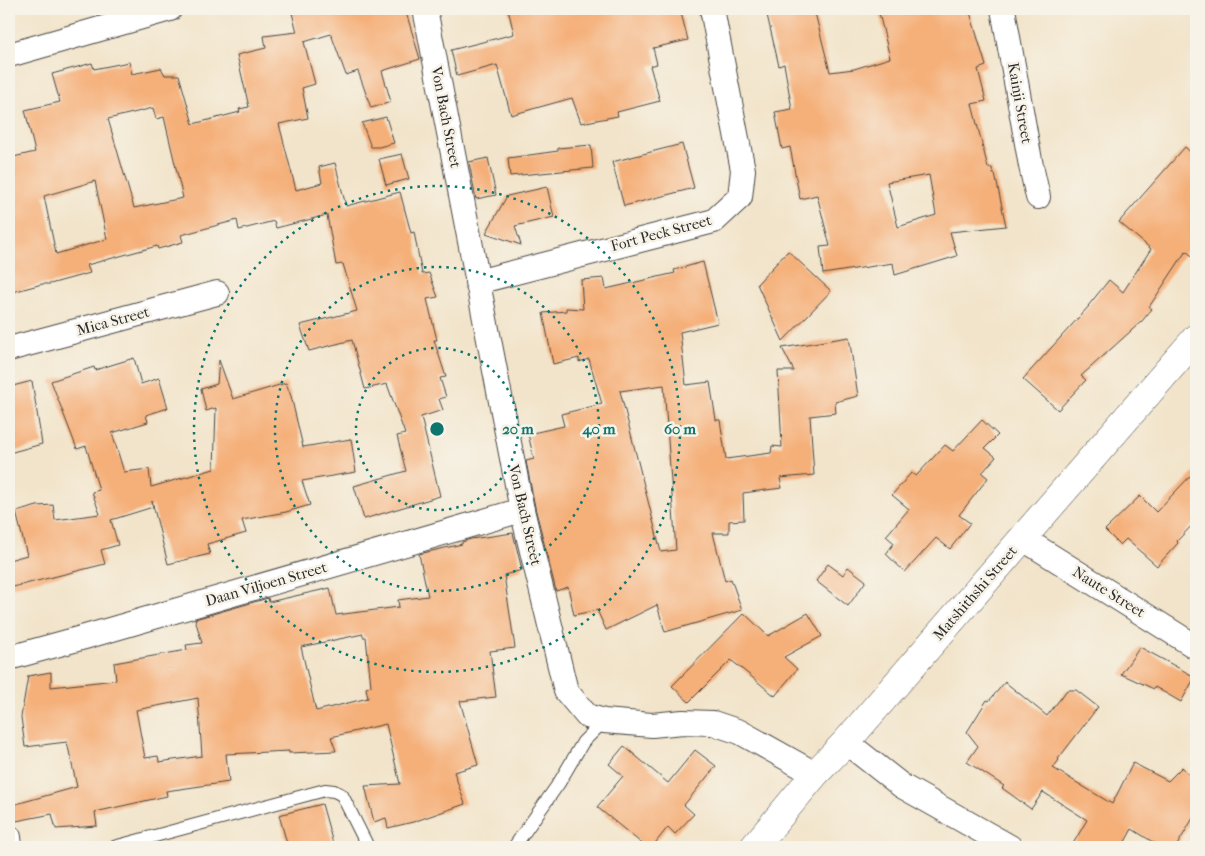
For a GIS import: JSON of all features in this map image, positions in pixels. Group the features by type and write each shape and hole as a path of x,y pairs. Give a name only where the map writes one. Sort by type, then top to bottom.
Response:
{"main road":[{"name":"Matshithshi Street","path":"754,847 815,774 846,742 1196,338"}],"street":[{"path":"9,55 170,9"},
{"name":"Von Bach Street","path":"425,9 522,510 566,691 587,716 604,721 652,725 683,722 713,723 740,732 815,774"},
{"name":"Fort Peck Street","path":"477,282 714,221 740,197 743,170 712,9"},
{"name":"Kainji Street","path":"1003,9 1038,197"},
{"name":"Mica Street","path":"9,349 217,293"},
{"name":"Daan Viljoen Street","path":"9,658 522,510"},
{"name":"Naute Street","path":"1022,538 1196,647"},
{"path":"846,742 902,786 1010,847"},
{"path":"9,837 10,847"}],"lane":[{"path":"514,847 559,783 583,742 604,721"},
{"path":"114,847 325,790 334,791 342,795 368,847"}],"building":[{"path":"308,9 405,9 420,59 382,71 391,102 371,108 358,71 346,75 331,34 304,42 315,84 302,88 308,118 279,124 296,190 322,183 319,167 335,163 346,206 400,192 411,233 414,232 422,274 429,273 438,297 427,299 437,340 434,340 446,377 440,378 446,397 439,399 443,410 421,417 440,496 364,519 354,486 406,471 397,436 405,434 387,384 365,389 352,340 309,351 300,325 357,311 343,264 336,265 327,215 276,228 274,221 239,230 237,220 181,235 183,242 158,249 157,246 87,265 90,273 9,293 9,158 35,152 25,110 60,102 52,74 92,63 94,69 129,62 132,74 161,68 165,75 179,75 193,124 240,112 239,109 249,107 237,55 266,48 264,36 297,32 292,13","holes":["153,108 156,119 164,117 183,198 134,208 108,119","95,181 107,239 56,254 44,196"]},
{"path":"508,9 680,9 688,40 653,48 657,64 650,66 660,101 617,112 618,116 581,123 572,98 511,115 497,65 457,76 451,50 514,34"},
{"path":"796,9 814,9 830,72 854,69 890,58 878,9 969,9 986,66 978,69 986,101 972,104 988,168 992,168 993,174 995,174 1006,226 950,232 957,256 895,275 893,263 823,274 820,247 830,246 817,195 800,199 790,147 782,149 775,112 792,109 784,64 779,66 767,15","holes":["929,175 936,215 898,227 887,182"]},
{"path":"386,117 394,143 371,147 362,123"},
{"path":"682,144 694,188 624,206 612,162"},
{"path":"591,145 593,168 510,176 508,158 558,151 558,148"},
{"path":"1185,147 1196,157 1196,259 1186,251 1149,307 1152,309 1142,321 1081,376 1086,380 1058,410 1023,379 1089,306 1109,280 1123,292 1151,249 1119,222"},
{"path":"402,154 409,179 386,185 379,159"},
{"path":"488,158 496,195 476,199 469,162"},
{"path":"547,187 554,217 515,226 521,245 486,233 507,196"},
{"path":"788,251 831,291 783,341 757,284"},
{"path":"703,262 718,323 680,332 686,385 710,382 716,420 720,420 726,459 771,453 772,446 782,447 778,371 794,371 782,348 849,337 858,396 835,402 836,413 810,416 814,475 780,478 782,488 743,493 744,520 729,521 729,533 713,533 725,581 731,579 742,610 665,632 657,605 606,630 597,610 574,615 568,587 556,591 535,507 526,461 534,459 528,434 564,426 561,414 602,404 589,359 579,362 579,358 553,364 543,313 566,311 566,308 583,309 581,280 604,278 606,289 675,273 674,270","holes":["664,385 676,550 661,552 620,391"]},
{"path":"134,358 141,384 159,378 168,408 146,415 148,422 112,433 124,472 149,469 151,487 214,469 216,408 206,411 201,389 217,384 219,360 233,399 286,383 303,447 351,439 356,472 302,481 310,505 286,512 242,520 246,533 207,544 210,554 168,564 152,501 153,507 111,520 118,545 101,550 105,564 9,588 9,560 27,555 16,512 37,506 53,505 55,520 100,514 92,492 99,490 86,446 77,449 51,381 94,367 95,370"},
{"path":"32,381 42,444 9,453 9,387"},
{"path":"982,420 998,435 985,448 996,457 982,473 988,478 959,515 970,523 950,549 936,538 905,572 886,554 894,543 886,536 909,509 892,495 911,473 916,476 945,445 953,451"},
{"path":"1196,470 1196,521 1157,566 1126,539 1120,545 1105,530 1140,496 1156,512"},
{"path":"513,533 522,570 504,575 515,648 490,651 496,697 460,701 478,765 454,772 465,804 413,822 388,828 386,818 374,822 365,786 400,784 386,724 331,737 336,751 226,754 229,782 166,791 167,796 95,812 97,826 56,829 52,814 11,822 9,806 77,787 67,742 25,747 21,717 28,676 51,672 51,687 116,680 114,663 187,650 186,645 202,643 195,619 268,598 269,602 330,588 336,615 399,607 398,600 428,596 419,554 462,544 462,542","holes":["363,634 363,637 366,637 371,686 366,688 368,698 316,711 301,647","198,698 202,756 159,762 158,756 145,758 136,710"]},
{"path":"828,564 843,575 848,567 866,581 848,606 816,581"},
{"path":"744,613 768,636 808,613 822,636 784,657 797,669 775,696 731,660 689,702 672,686"},
{"path":"1140,647 1195,677 1181,702 1155,687 1154,689 1121,674"},
{"path":"1005,682 1047,716 1067,690 1076,690 1098,707 1053,768 1112,804 1133,763 1168,781 1182,767 1196,782 1196,813 1176,847 1161,847 1132,829 1122,847 1071,847 1087,820 1043,792 1031,809 1002,788 1004,786 967,762 978,746 967,732 987,700 989,701"},
{"path":"624,746 668,783 695,750 716,766 684,805 694,814 675,834 668,827 652,847 646,847 597,807 623,776 609,764"},
{"path":"322,804 334,847 288,847 279,815"}]}
